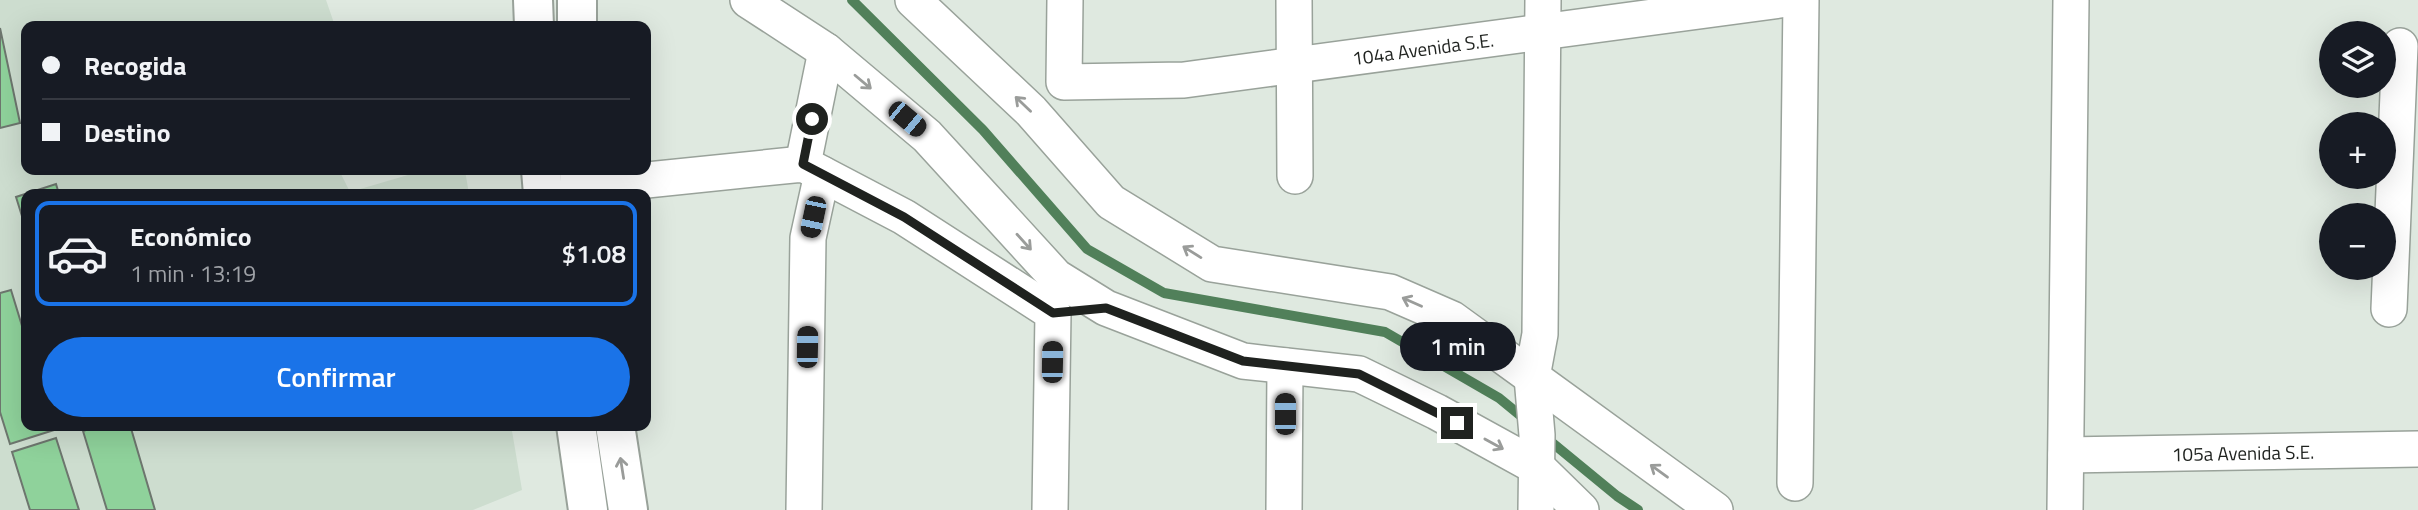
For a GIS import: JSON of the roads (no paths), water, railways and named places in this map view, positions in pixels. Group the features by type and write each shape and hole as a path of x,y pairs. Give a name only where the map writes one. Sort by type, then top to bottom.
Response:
{"main road":[{"path":"533,0 534,21"},
{"path":"577,0 577,21"},
{"path":"550,175 570,186"},
{"path":"577,431 588,510"},
{"path":"616,431 628,510"}],"street":[{"path":"748,0 827,51 927,136 1056,277 1106,308 1243,361 1359,374 1437,412 1535,422 1715,510"},
{"path":"913,0 1031,111 1111,202 1212,264 1391,292 1452,319 1535,422 1581,510"},
{"name":"104a Avenida S.E.","path":"1065,0 1064,82 1184,80 1296,65 1542,16 1780,0"},
{"path":"1294,0 1295,176"},
{"path":"1795,483 1801,0"},
{"path":"2065,510 2071,0"},
{"path":"1536,510 1542,16"},
{"path":"2389,309 2406,206 2400,46"},
{"path":"804,510 808,238 812,169 827,51"},
{"path":"570,186 812,169 904,217 1053,313 1106,308"},
{"path":"1050,510 1053,313"},
{"path":"1284,510 1285,366"},
{"name":"105a Avenida S.E.","path":"2066,455 2418,449"}],"waterway":[{"path":"852,0 983,130 1087,249 1164,293 1385,332 1499,398 1527,421"},
{"path":"1544,436 1638,510"}]}
